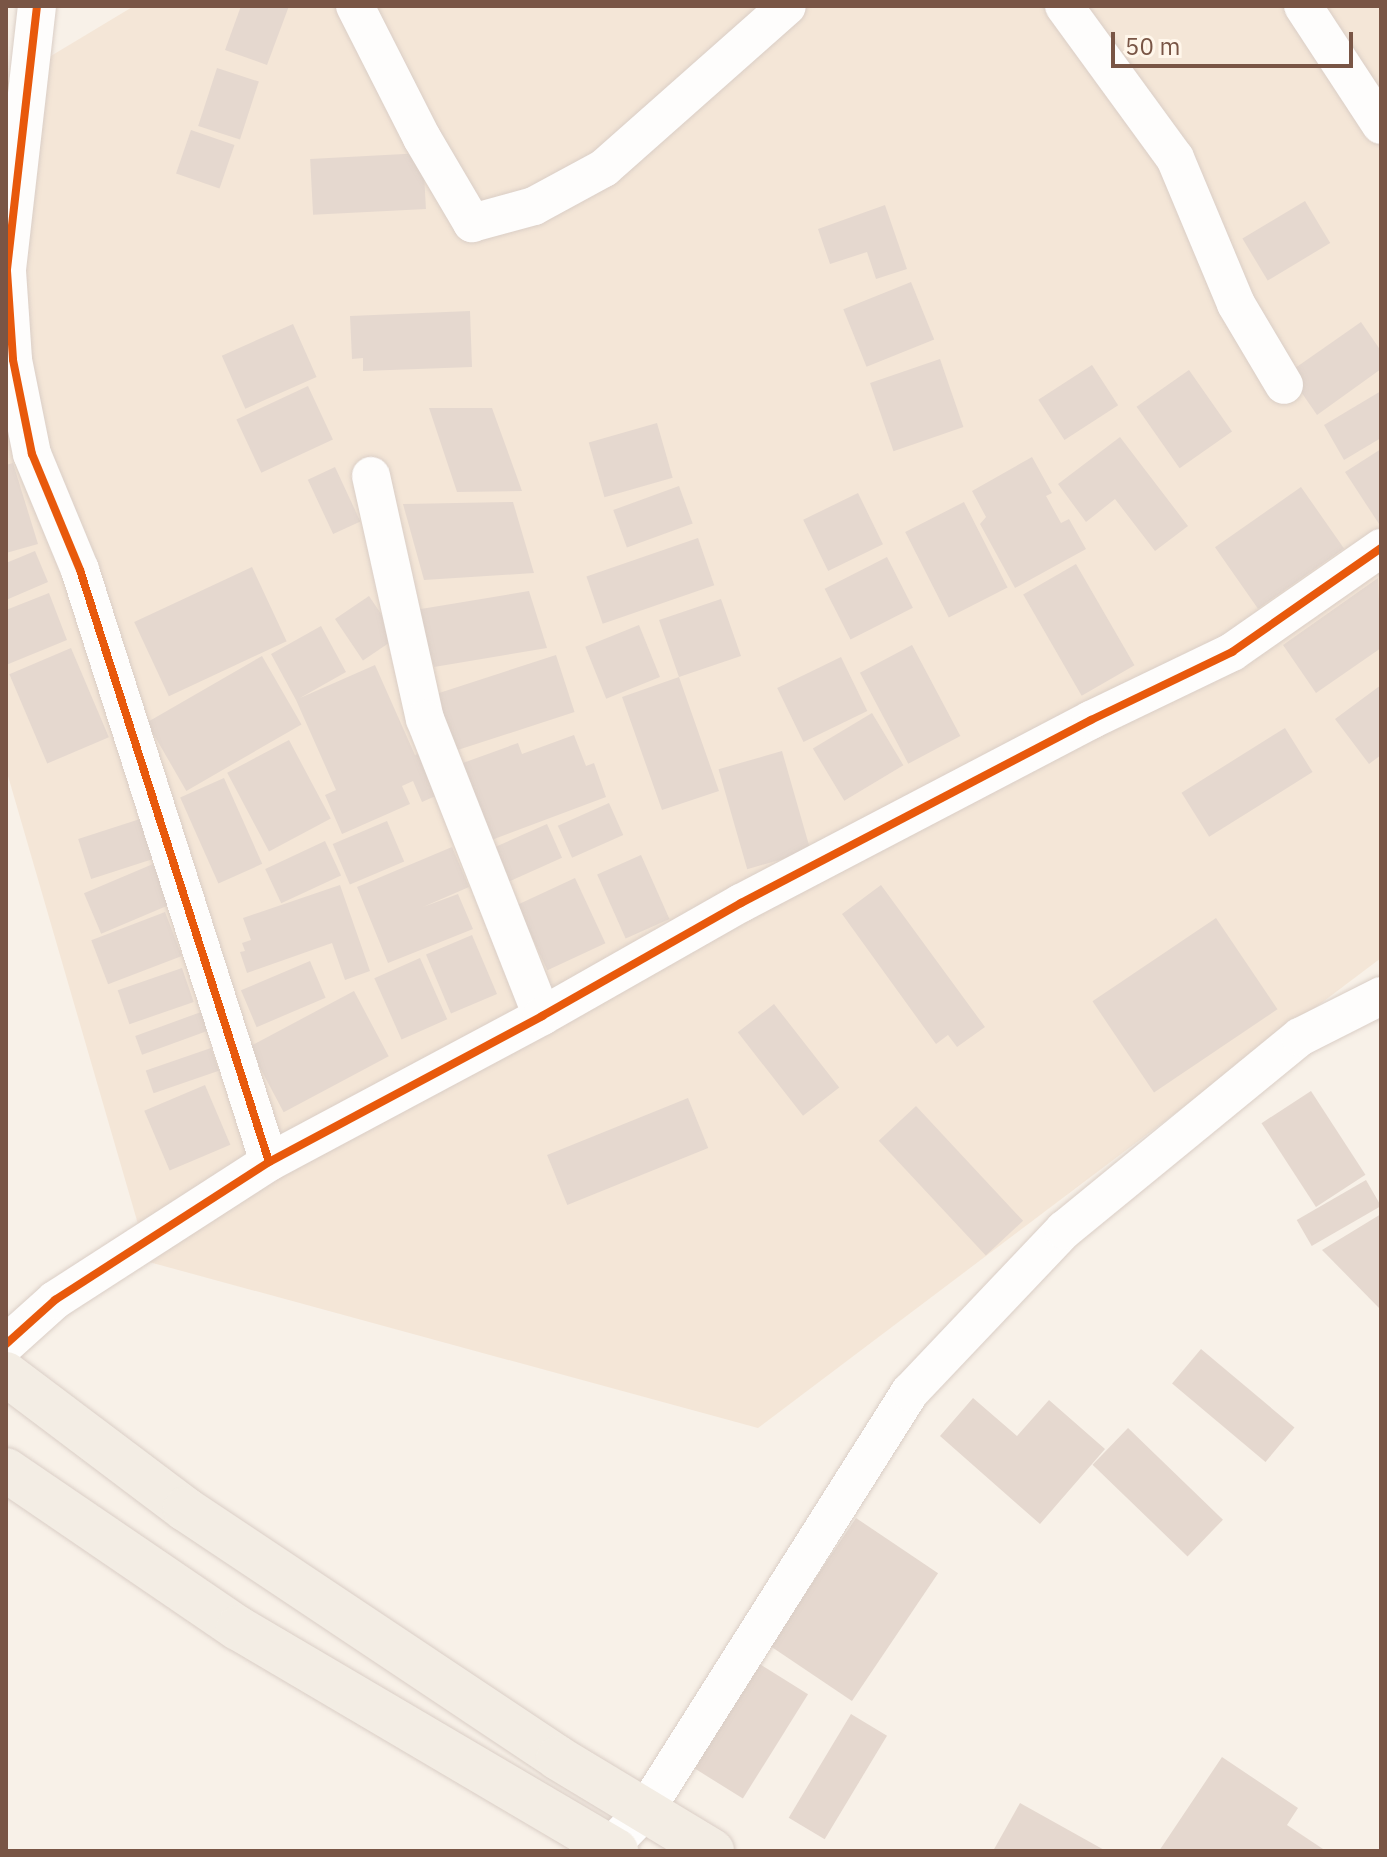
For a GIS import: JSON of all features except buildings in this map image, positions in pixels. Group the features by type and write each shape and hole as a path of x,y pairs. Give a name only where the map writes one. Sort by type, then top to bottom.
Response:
{"main road":[{"path":"6,1374 185,1509 558,1758 712,1851"},
{"path":"6,1470 238,1628 611,1850"}],"street":[{"path":"37,6 7,271 13,360 32,454 80,570 269,1162"},
{"path":"355,6 422,138 472,223 534,206 604,168 787,6"},
{"path":"1064,6 1175,158 1236,304 1284,385"},
{"path":"1303,6 1381,125"},
{"path":"371,476 425,719 542,1016"},
{"path":"6,1344 55,1300 269,1162 542,1016 754,896 1091,720 1232,652 1381,548"},
{"path":"611,1850 645,1811 910,1392 1064,1230 1300,1037 1381,996"}],"shaded area":[{"path":"134,6 1381,6 1381,958 758,1428 149,1262 6,769 6,83"}],"cycle path":[{"path":"37,6 7,271 13,360 32,454 80,570 269,1162"},
{"path":"6,1344 55,1300 269,1162 542,1016 741,903 1091,720 1232,652 1381,548"}]}
